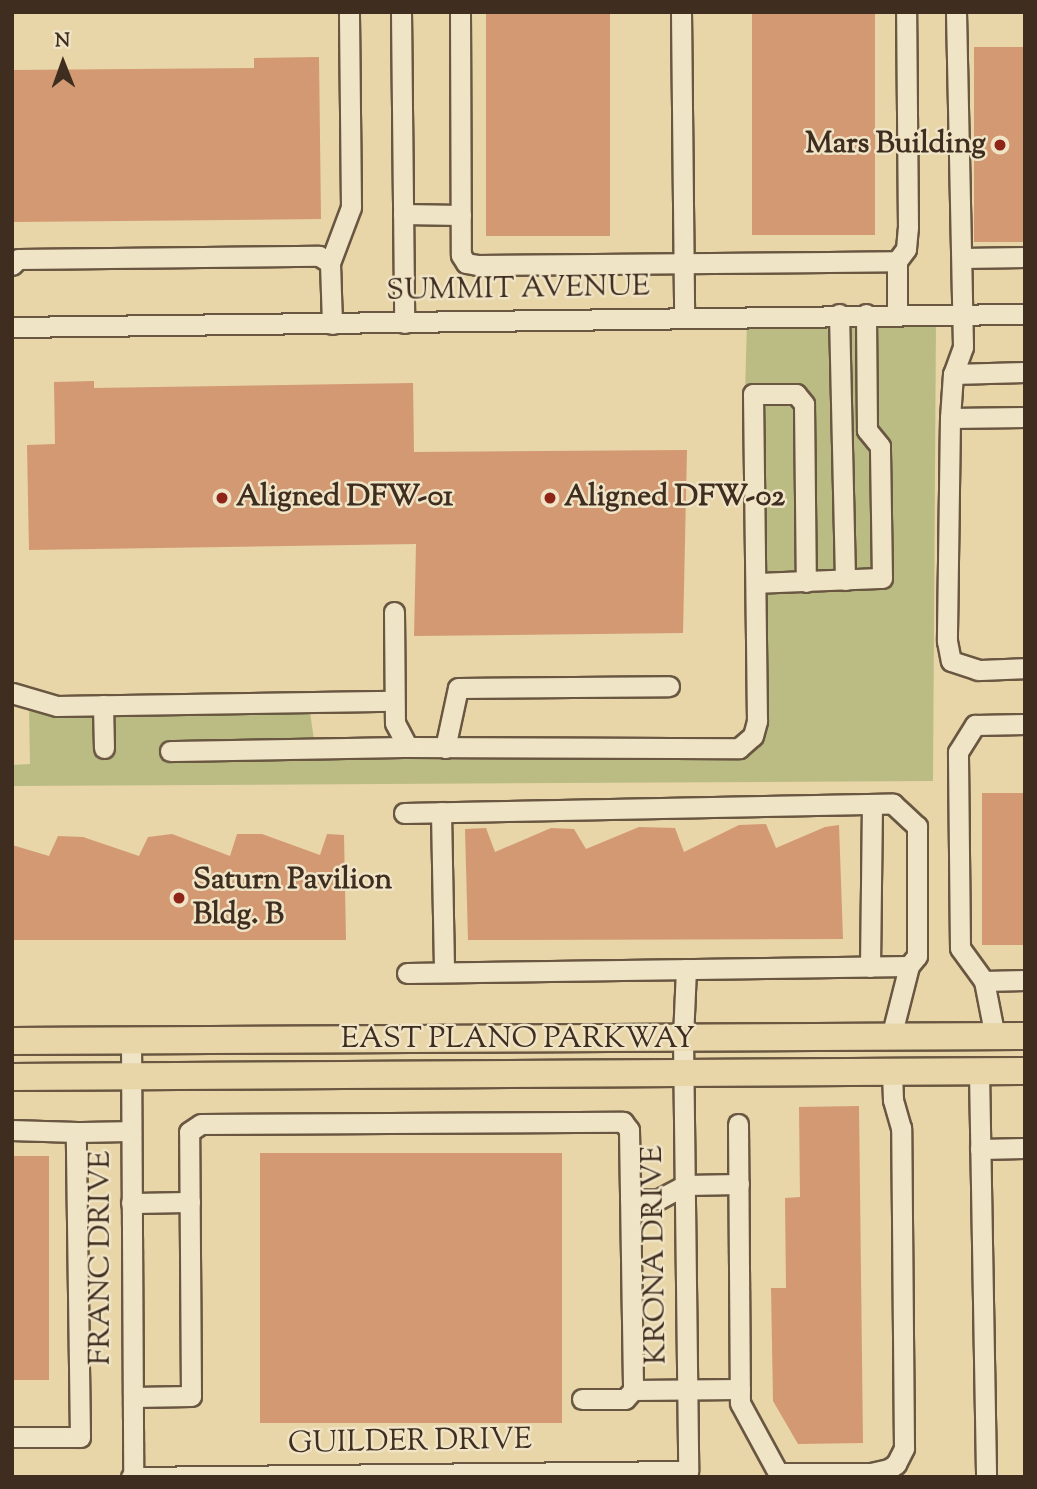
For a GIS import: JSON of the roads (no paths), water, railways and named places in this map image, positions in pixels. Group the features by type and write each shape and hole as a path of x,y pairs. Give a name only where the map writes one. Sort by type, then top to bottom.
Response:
{"main road":[{"name":"EAST PLANO PARKWAY","path":"12,1041 1025,1036"},
{"path":"891,1037 892,1072"},
{"path":"408,1038 408,1073"},
{"name":"EAST PLANO PARKWAY","path":"12,1077 1025,1071"}],"street":[{"path":"332,324 330,263 351,207 349,12"},
{"path":"401,12 404,323"},
{"path":"460,12 461,255 466,263 897,261"},
{"path":"681,12 684,316"},
{"path":"897,314 897,261 906,249 908,228 906,12"},
{"path":"956,12 963,347 953,373 950,418 947,641 951,661 978,670 1025,668"},
{"path":"403,214 461,215"},
{"path":"12,265 18,259 319,256 330,263"},
{"path":"962,258 1025,257"},
{"path":"839,314 845,580"},
{"name":"SUMMIT AVENUE","path":"12,327 404,323 839,314 1025,314"},
{"path":"756,583 882,578 880,446 867,430 866,314"},
{"path":"840,366 866,367"},
{"path":"953,373 1025,372"},
{"path":"170,751 408,747 739,748 753,736 757,721 753,394 796,394 804,404 806,582"},
{"path":"950,418 1025,417"},
{"path":"842,430 867,430"},
{"path":"394,612 395,723 408,747"},
{"path":"445,748 458,688 669,686"},
{"path":"12,692 57,706 394,701"},
{"path":"103,705 104,748"},
{"path":"995,1037 984,981 960,948 958,752 975,724 1025,724"},
{"path":"404,813 893,804 916,826 917,956 909,966 891,1037"},
{"path":"870,967 872,805"},
{"path":"441,813 444,972"},
{"path":"407,973 909,966"},
{"name":"KRONA DRIVE","path":"685,1474 687,1389 683,1038 686,969"},
{"path":"984,981 1025,980"},
{"name":"FRANC DRIVE","path":"131,1040 132,1476"},
{"path":"979,1071 986,1477"},
{"path":"738,1124 740,1403 778,1473 880,1472 896,1464 904,1448 901,1128 893,1100 892,1072"},
{"path":"133,1397 191,1396 189,1132 201,1124 623,1122 629,1130 633,1390 625,1399 582,1399"},
{"path":"12,1130 131,1131"},
{"path":"12,1437 79,1437 76,1132"},
{"path":"980,1149 1025,1148"},
{"path":"630,1199 659,1199 685,1185 739,1184"},
{"path":"131,1203 190,1202"},
{"path":"633,1390 740,1389"},
{"name":"GUILDER DRIVE","path":"132,1476 685,1474"}],"place":[{"name":"Mars Building","path":"1000,145"},
{"name":"Aligned DFW-01","path":"222,498"},
{"name":"Aligned DFW-02","path":"550,498"},
{"name":"Saturn Pavilion Bldg. B","path":"179,898"}]}
